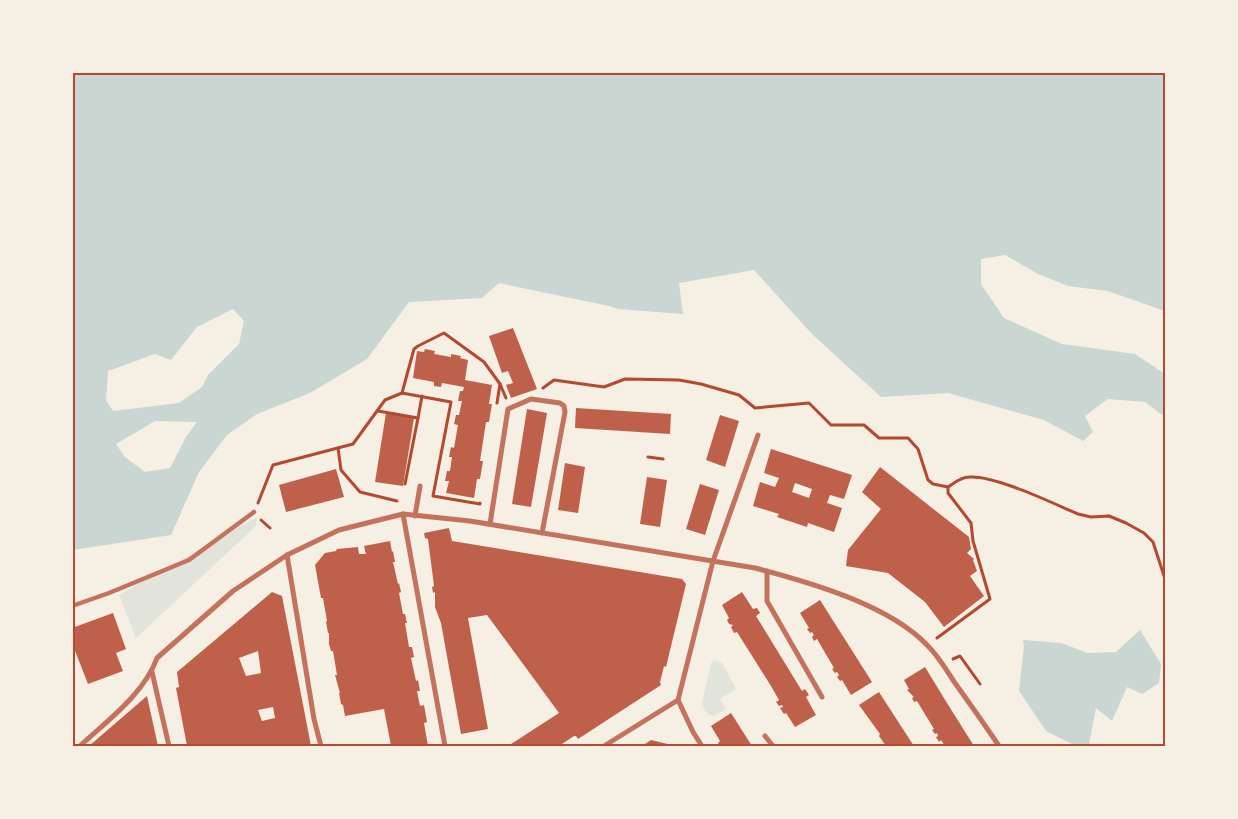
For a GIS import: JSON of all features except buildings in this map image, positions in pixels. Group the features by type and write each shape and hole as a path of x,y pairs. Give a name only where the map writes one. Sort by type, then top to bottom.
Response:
{"street":[{"path":"490,524 508,408 532,399 560,402 564,406 565,412 542,533"},
{"path":"702,746 693,732 678,700 713,562 758,435"},
{"path":"415,516 420,486"},
{"path":"72,606 189,560 254,512"},
{"path":"403,514 445,746"},
{"path":"80,746 131,698 152,672 157,658 233,591 287,555 339,530 403,514 490,524 767,571 861,602 886,614 928,645 999,746"},
{"path":"287,555 314,719 321,746"},
{"path":"767,571 767,601 822,697"},
{"path":"152,672 169,746"},
{"path":"604,746 678,700"},
{"path":"766,736 773,746"}],"path":[{"path":"402,393 414,350 418,346 444,333 484,362 500,384 508,402"},
{"path":"542,389 554,380 604,388 625,379 679,380 739,395 755,408 809,403 831,425 864,424 879,438 908,438 918,449 928,480 933,484 948,487 966,477 978,477 998,482 1078,514 1091,518 1109,516 1126,523 1144,533 1153,542 1166,582"},
{"path":"495,412 500,384"},
{"path":"262,492 273,465 353,444 385,400 402,393 451,402 434,496 480,504 482,495"},
{"path":"404,493 422,396"},
{"path":"378,411 418,418"},
{"path":"338,448 341,470 360,492 402,502"},
{"path":"648,457 663,460"},
{"path":"935,639 990,599 973,541 971,524 948,493 948,487"},
{"path":"960,656 980,684"}],"shaded area":[{"path":"72,73 1165,73 1165,311 1108,291 1068,286 1038,274 1005,255 981,259 981,284 1004,318 1062,344 1135,354 1165,374 1165,417 1145,402 1108,399 1085,416 1093,432 1083,441 1044,420 948,393 881,397 813,335 754,270 679,283 683,314 618,309 499,283 482,298 409,302 367,359 310,393 257,414 227,435 199,472 171,535 73,550","holes":["233,309 244,321 239,344 208,375 202,387 179,403 113,411 106,400 108,371 155,354 171,360 197,327","155,421 197,422 186,437 170,468 145,472 125,457 116,444"]},
{"path":"257,517 256,526 136,638 119,595"},
{"path":"1140,630 1161,664 1159,683 1142,694 1127,687 1112,721 1096,708 1089,744 1076,746 1046,731 1019,691 1024,647 1023,640 1061,643 1088,653 1116,652"},
{"path":"714,660 722,663 736,689 720,699 726,709 714,716 706,713 702,704 711,663"}]}
